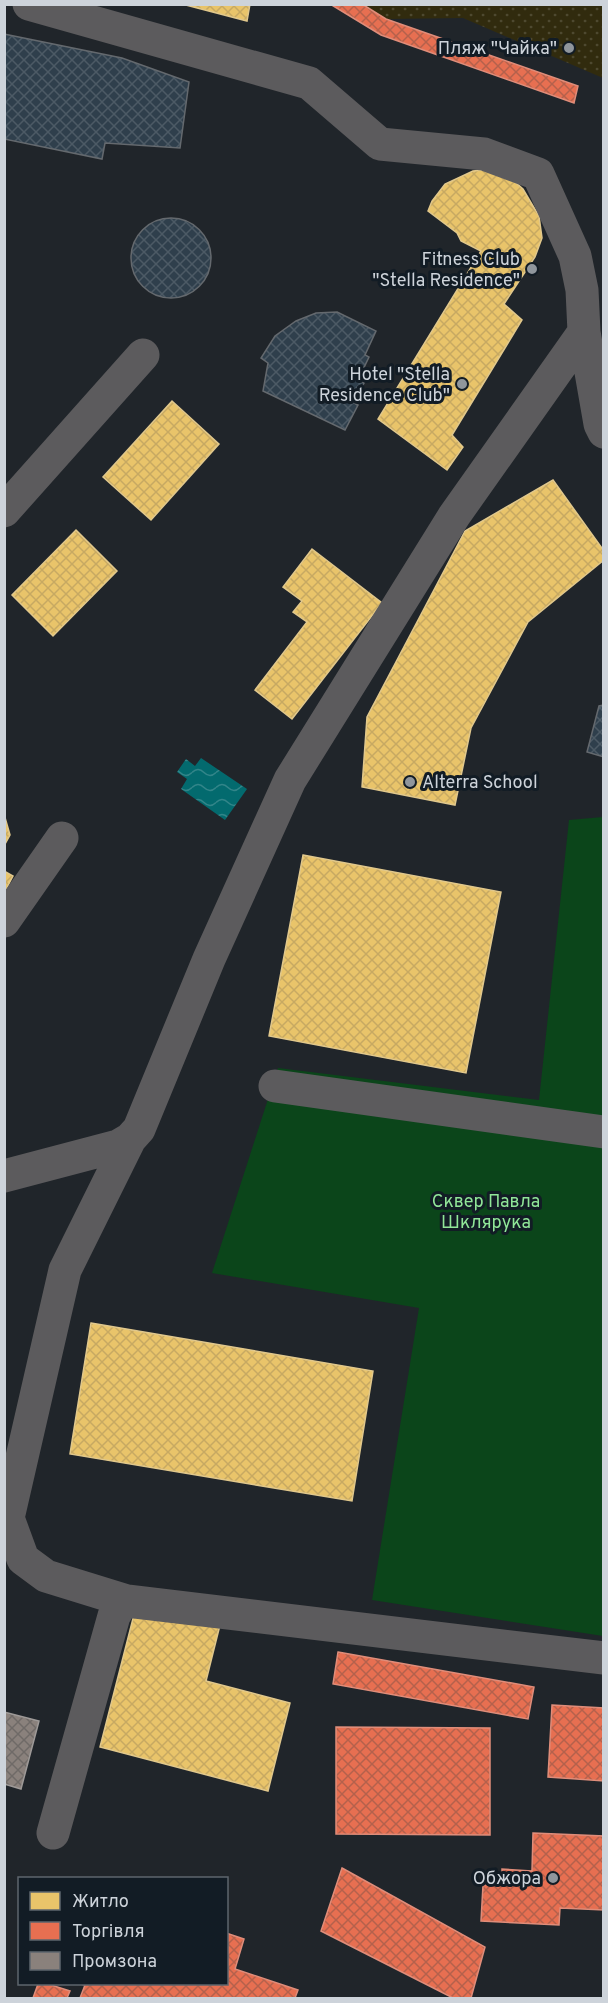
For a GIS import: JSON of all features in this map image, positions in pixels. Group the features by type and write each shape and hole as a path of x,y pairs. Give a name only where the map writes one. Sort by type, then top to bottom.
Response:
{"street":[{"path":"29,4 309,84 380,144 484,154 538,174 575,256 582,290 584,332 603,432"},
{"path":"584,332 453,516 290,780 209,960 145,1117 139,1129 130,1139 65,1270 6,1519 23,1559 46,1576 127,1601 603,1658"},
{"path":"4,511 144,355"},
{"path":"4,921 62,838"},
{"path":"275,1086 603,1132"},
{"path":"4,1176 111,1148 130,1139"},
{"path":"53,1833 114,1616 121,1604 127,1601"}],"sand":[{"name":"Пляж \"Чайка\"","path":"362,5 603,5 603,78 463,18 386,19"}],"green space":[{"name":"Сквер Павла Шклярука","path":"603,817 603,1636 372,1600 419,1308 212,1273 278,1068 539,1100 569,820"}],"water":[{"path":"201,758 247,789 225,820 181,789 187,779 177,772 186,759 195,766"}],"building: Житло":[{"path":"182,4 250,4 247,21"},
{"path":"483,170 515,182 523,189 539,216 542,238 535,257 504,304 522,320 452,435 463,447 447,470 378,419 481,251 461,241 457,233 428,211 432,201 445,184 473,171"},
{"path":"172,401 219,444 151,520 103,477"},
{"path":"553,480 604,551 604,560 528,622 471,728 455,805 362,787 367,717 465,531"},
{"path":"76,530 117,571 53,636 12,595"},
{"path":"312,549 382,603 292,719 255,690 307,622 293,612 302,601 283,587"},
{"path":"4,814 10,835 4,846"},
{"path":"303,855 501,892 466,1073 269,1036"},
{"path":"4,871 13,876 4,893"},
{"path":"91,1323 373,1371 352,1501 70,1454"},
{"path":"137,1603 220,1625 206,1681 290,1703 268,1791 100,1747"}],"building: Торгівля":[{"path":"330,4 362,4 386,19 578,86 574,103 381,35"},
{"path":"338,1652 534,1687 528,1719 333,1684"},
{"path":"552,1705 604,1708 604,1781 548,1777"},
{"path":"336,1727 490,1728 490,1835 336,1834"},
{"name":"Обжора","path":"533,1833 604,1836 604,1910 560,1908 559,1925 481,1921 483,1885 502,1885 502,1869 532,1871"},
{"path":"342,1868 485,1947 471,1998 453,1998 321,1931"},
{"path":"228,1934 244,1939 235,1969 298,1990 295,1998 80,1998 85,1985 228,1985"},
{"path":"38,1985 51,1985 70,1991 67,1998 33,1998"}],"building: Промзона":[{"path":"4,1712 39,1721 21,1789 4,1784"}],"building: Інше":[{"path":"4,34 122,58 189,82 180,148 105,143 102,159 4,139"},
{"path":"171,218 186,221 199,230 208,243 211,258 208,273 199,286 186,295 171,298 156,295 143,286 134,273 131,258 134,243 143,230 156,221"},
{"path":"337,312 376,331 365,355 369,357 358,380 364,383 354,403 358,405 345,430 263,391 268,363 261,358 275,336 296,321 316,313"},
{"path":"604,705 604,757 587,752 599,706"}],"place":[{"name":"Пляж \"Чайка\"","path":"569,48"},
{"name":"Fitness Club \"Stella Residence\"","path":"532,269"},
{"name":"Hotel \"Stella Residence Club\"","path":"462,384"},
{"name":"Alterra School","path":"410,782"},
{"name":"Обжора","path":"553,1878"}]}
